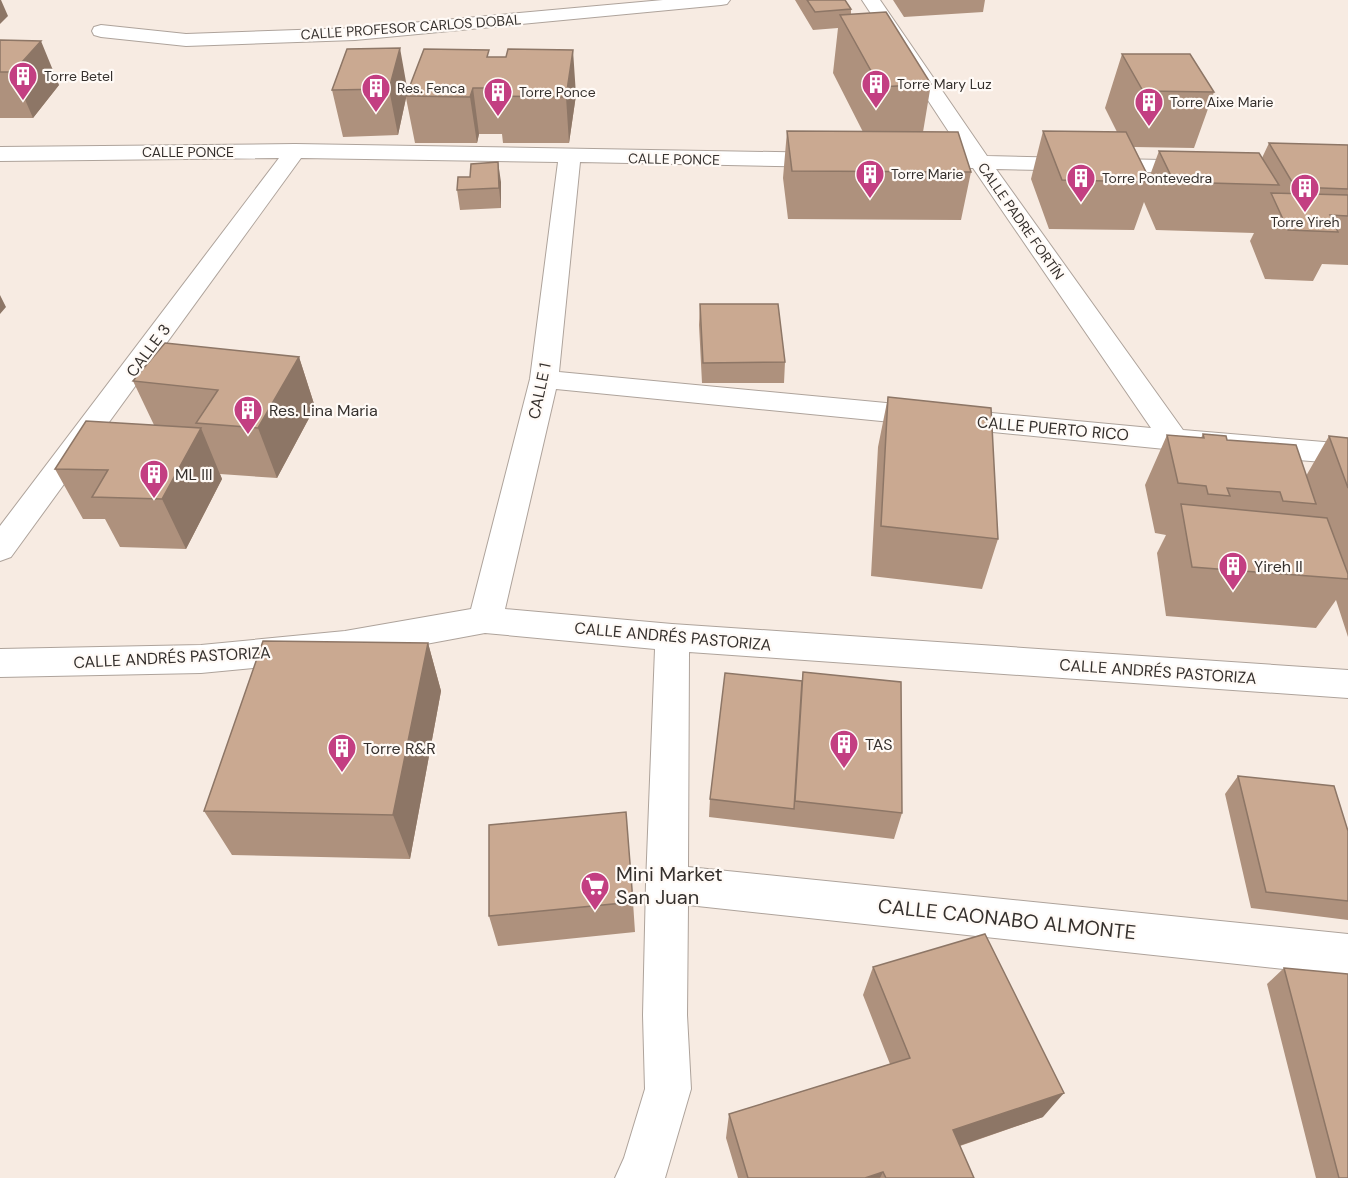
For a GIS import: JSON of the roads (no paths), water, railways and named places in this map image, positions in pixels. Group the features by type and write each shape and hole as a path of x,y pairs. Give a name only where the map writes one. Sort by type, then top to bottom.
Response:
{"street":[{"name":"CALLE PROFESOR CARLOS DOBAL","path":"101,31 186,40 355,34 583,7 722,0"},
{"name":"CALLE PADRE FORTÍN","path":"871,0 980,162 1175,440"},
{"name":"CALLE PONCE","path":"1,154 295,152 851,160"},
{"name":"CALLE 3","path":"0,549 295,152"},
{"name":"CALLE 1","path":"485,620 544,379 570,157"},
{"path":"898,161 1217,166"},
{"name":"CALLE PUERTO RICO","path":"544,379 1175,440 1348,454"},
{"name":"CALLE ANDRÉS PASTORIZA","path":"0,663 201,659 345,645 485,620 672,637 1348,684"},
{"path":"639,1178 644,1170 669,1089 665,1015 672,637"},
{"name":"CALLE CAONABO ALMONTE","path":"666,884 1348,955"}],"place":[{"name":"Torre Betel","path":"23,102"},
{"name":"Torre Mary Luz","path":"876,110"},
{"name":"Res. Fenca","path":"376,114"},
{"name":"Torre Ponce","path":"498,118"},
{"name":"Torre Aixe Marie","path":"1149,128"},
{"name":"Torre Marie","path":"870,200"},
{"name":"Torre Pontevedra","path":"1081,204"},
{"name":"Torre Yireh","path":"1305,214"},
{"name":"Res. Lina Maria","path":"248,436"},
{"name":"ML III","path":"154,500"},
{"name":"Yireh II","path":"1233,592"},
{"name":"TAS","path":"844,770"},
{"name":"Torre R&R","path":"342,774"},
{"name":"Mini Market San Juan","path":"595,912"}]}
